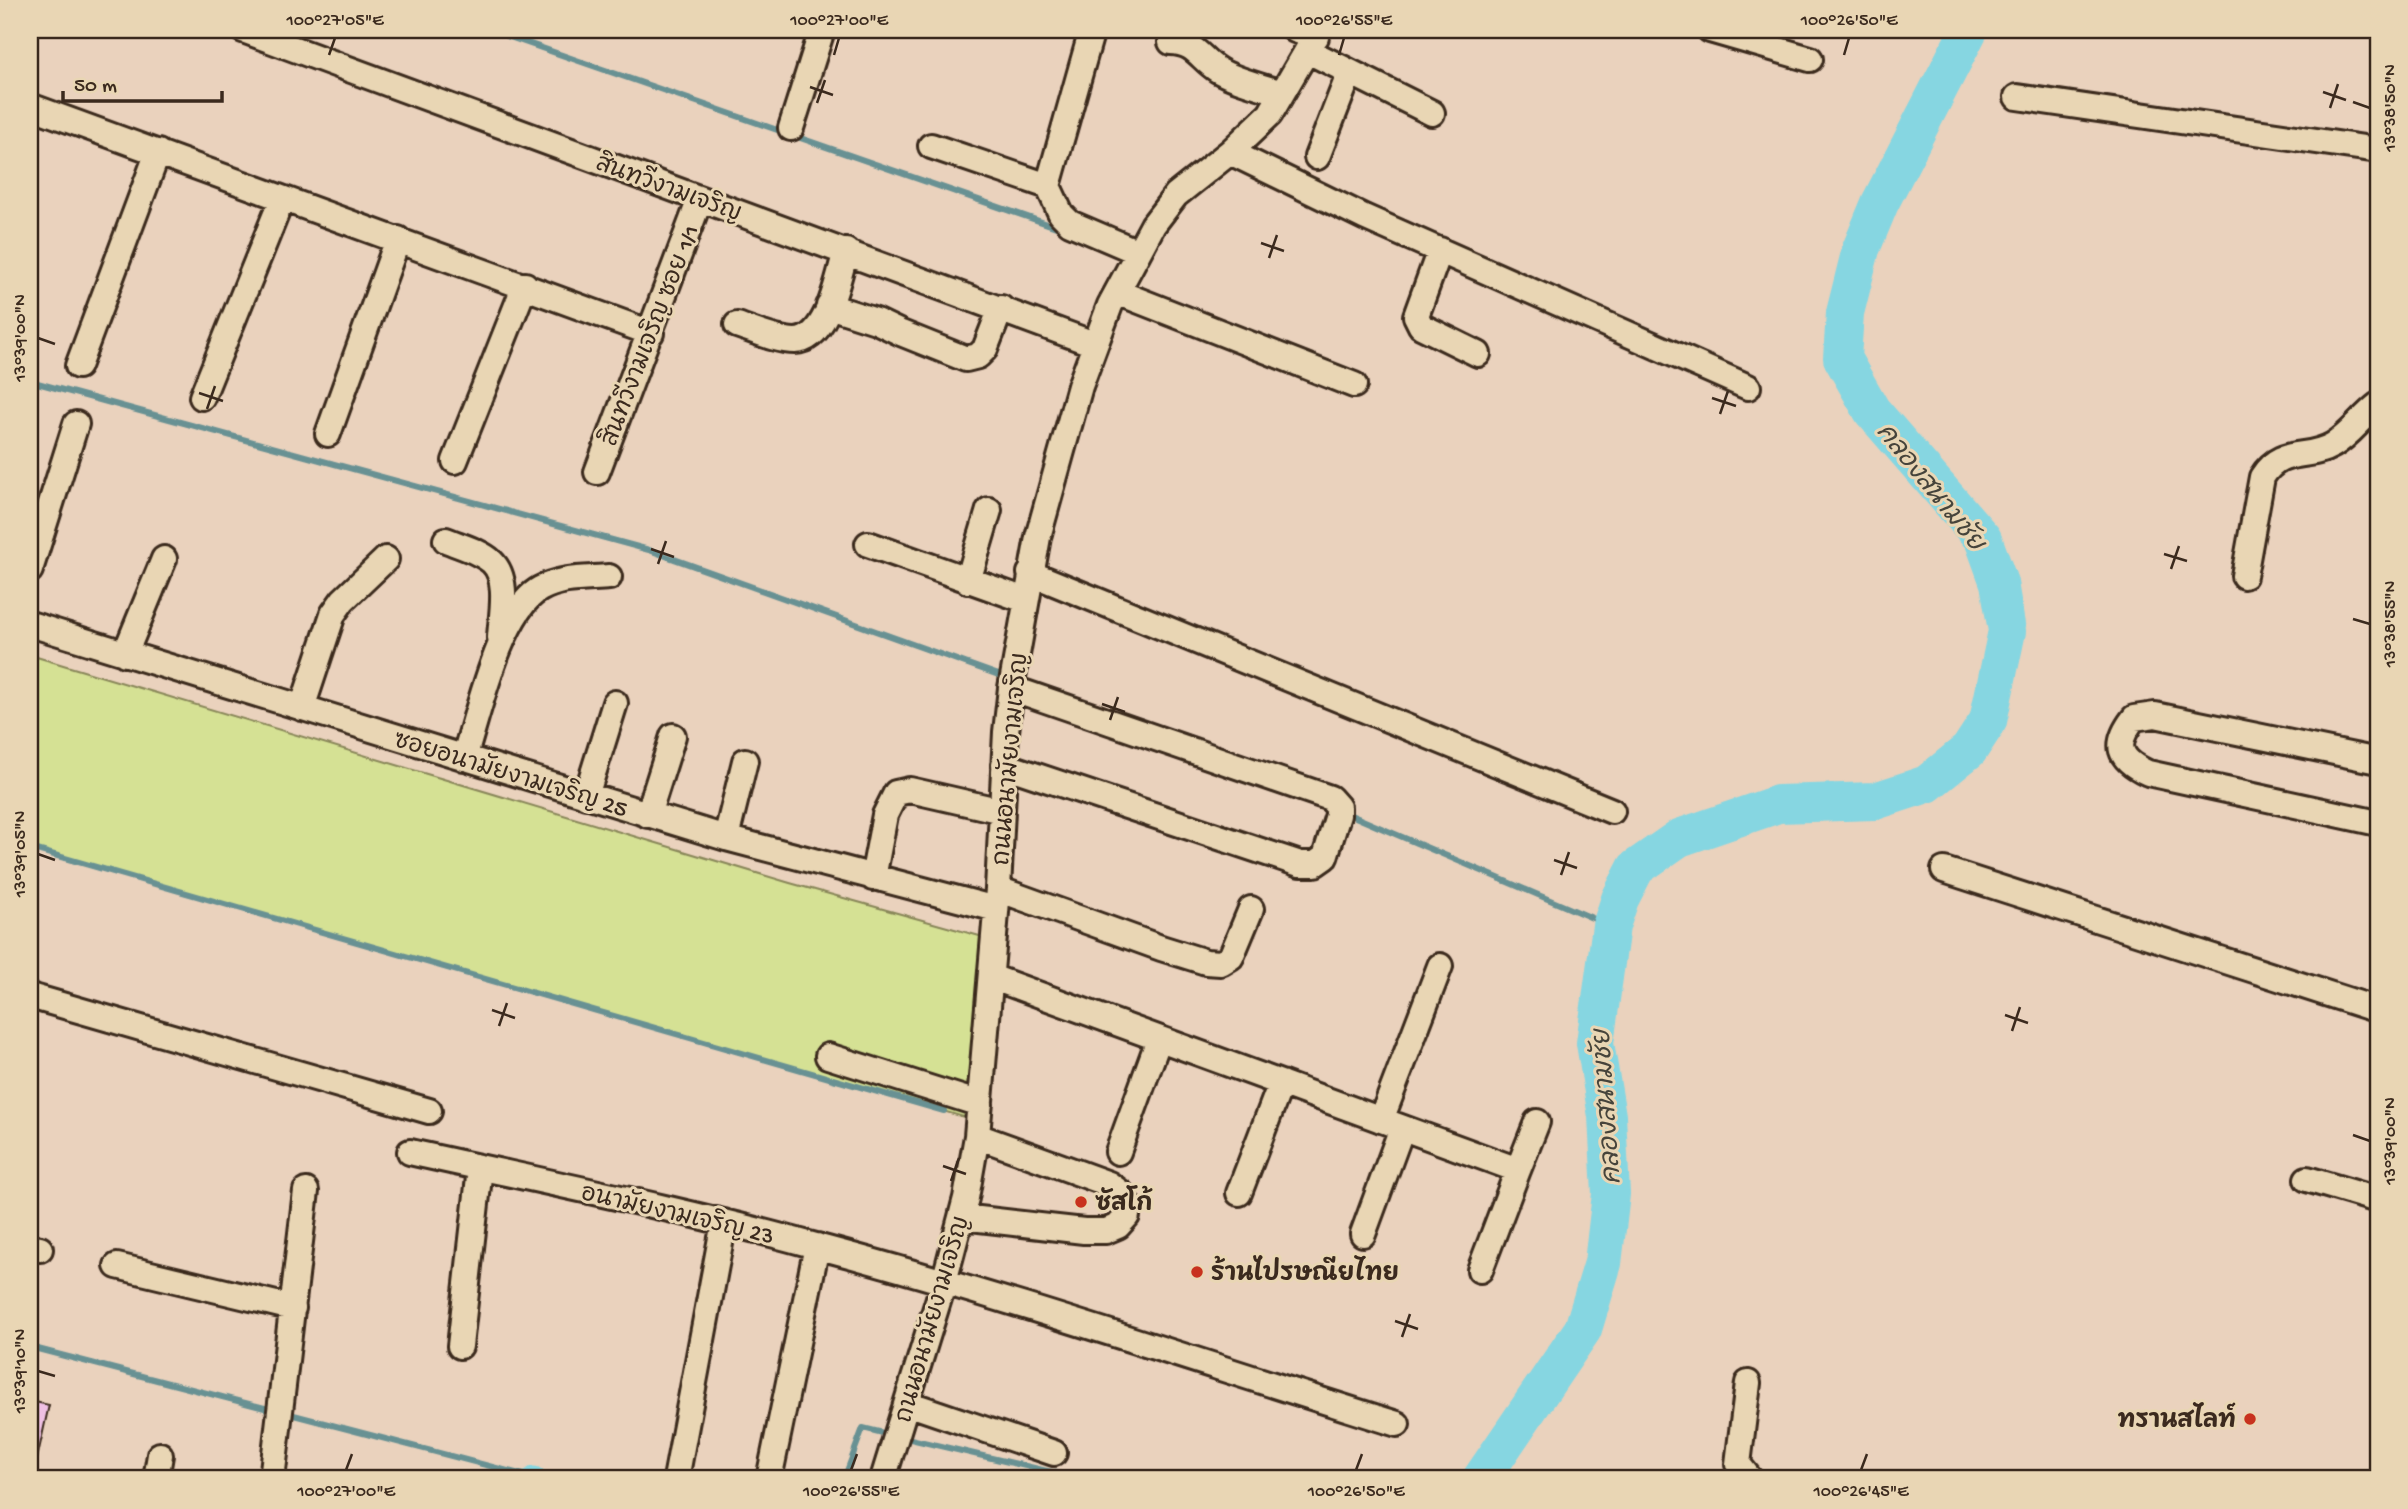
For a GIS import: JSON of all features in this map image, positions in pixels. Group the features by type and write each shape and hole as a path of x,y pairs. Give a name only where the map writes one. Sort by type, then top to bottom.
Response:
{"street":[{"name":"สินทวีงามเจริญ","path":"243,30 1094,344"},
{"path":"791,128 822,30"},
{"path":"1092,30 1048,186 1061,214 1070,223 1138,252"},
{"path":"1710,30 1810,59"},
{"path":"1309,37 1350,72 1432,113"},
{"name":"ถนนอนามัยงามเจริญ","path":"883,1479 962,1217 977,1136 1011,688 1030,573 1056,467 1094,344 1117,292 1153,225 1176,195 1230,152 1270,114 1309,37"},
{"path":"1171,42 1184,42 1194,48 1219,71 1282,93"},
{"path":"1317,157 1350,72"},
{"path":"2017,97 2378,150"},
{"path":"31,109 158,152 650,333"},
{"path":"931,146 1048,186"},
{"path":"78,366 158,152"},
{"path":"1230,152 1364,217 1748,387"},
{"name":"สินทวีงามเจริญ ซอย 1/1","path":"597,472 700,198"},
{"path":"202,397 282,199"},
{"path":"328,434 398,239"},
{"path":"1440,250 1416,316 1421,326 1478,354"},
{"path":"737,325 785,340 797,341 818,331 829,306 846,251"},
{"path":"455,461 525,285"},
{"path":"1117,292 1354,385"},
{"path":"829,306 876,321 966,359 978,356 985,349 1001,308"},
{"path":"2244,576 2262,477 2270,465 2284,457 2318,452 2335,444 2378,405"},
{"path":"30,570 76,424"},
{"path":"968,581 989,510"},
{"path":"446,540 491,561 499,572 503,588 499,646"},
{"path":"868,544 1025,600"},
{"path":"125,654 164,559"},
{"path":"302,708 333,614 343,600 386,559"},
{"path":"1030,573 1612,811"},
{"path":"464,758 499,646 516,615 538,590 560,581 609,578"},
{"name":"ซอยอนามัยงามเจริญ 25","path":"30,624 726,838 873,878 997,899 1206,962 1221,962 1231,957 1251,909"},
{"path":"1004,765 1300,864 1315,864 1325,857 1338,815 1338,807 1330,798 1011,688"},
{"path":"586,796 615,703"},
{"path":"2378,761 2155,715 2134,718 2124,730 2121,742 2122,754 2131,766 2148,773 2378,823"},
{"path":"648,815 673,736"},
{"path":"726,838 745,761"},
{"path":"873,878 885,815 896,793 909,790 1002,811"},
{"path":"1944,870 2378,1010"},
{"path":"1363,1234 1392,1124 1440,966"},
{"path":"991,977 1518,1170"},
{"path":"30,996 429,1111"},
{"path":"1118,1152 1159,1039"},
{"path":"828,1056 980,1104"},
{"path":"1239,1193 1281,1083"},
{"path":"1480,1270 1537,1122"},
{"path":"962,1217 1084,1231 1106,1231 1118,1226 1126,1216 1128,1204 1121,1193 1109,1185 977,1136"},
{"name":"อนามัยงามเจริญ 23","path":"410,1152 724,1222 817,1246 944,1282 1398,1424"},
{"path":"460,1346 480,1168"},
{"path":"2306,1179 2378,1200"},
{"path":"272,1479 306,1191"},
{"path":"676,1479 724,1222"},
{"path":"769,1479 817,1246"},
{"path":"117,1266 293,1308"},
{"path":"1748,1383 1738,1464 1751,1479"},
{"path":"903,1414 1054,1453"}],"green space":[{"path":"30,655 790,883 994,940 981,1122 30,848"}],"building":[{"path":"30,1401 49,1405 37,1459 30,1458"}],"waterway":[{"path":"490,30 1059,228"},
{"name":"คลองสนามชัย","path":"1481,1479 1583,1329 1603,1263 1611,1194 1607,1116 1595,1043 1611,926 1620,899 1636,868 1679,838 1778,804 1875,801 1927,784 1969,750 1988,721 2007,631 1999,583 1983,539 1872,411 1842,358 1845,313 1861,249 1880,203 1969,30"},
{"path":"30,381 649,550 1007,678"},
{"path":"1346,813 1611,926"},
{"path":"30,848 944,1111"},
{"path":"30,1347 276,1411"},
{"path":"286,1413 539,1479"},
{"path":"844,1479 863,1428 891,1435"},
{"path":"902,1437 1081,1479"}],"place":[{"name":"ซัสโก้","path":"1081,1202"},
{"name":"ร้านไปรษณียไทย","path":"1197,1272"},
{"name":"ทรานสไลท์","path":"2250,1419"}]}
